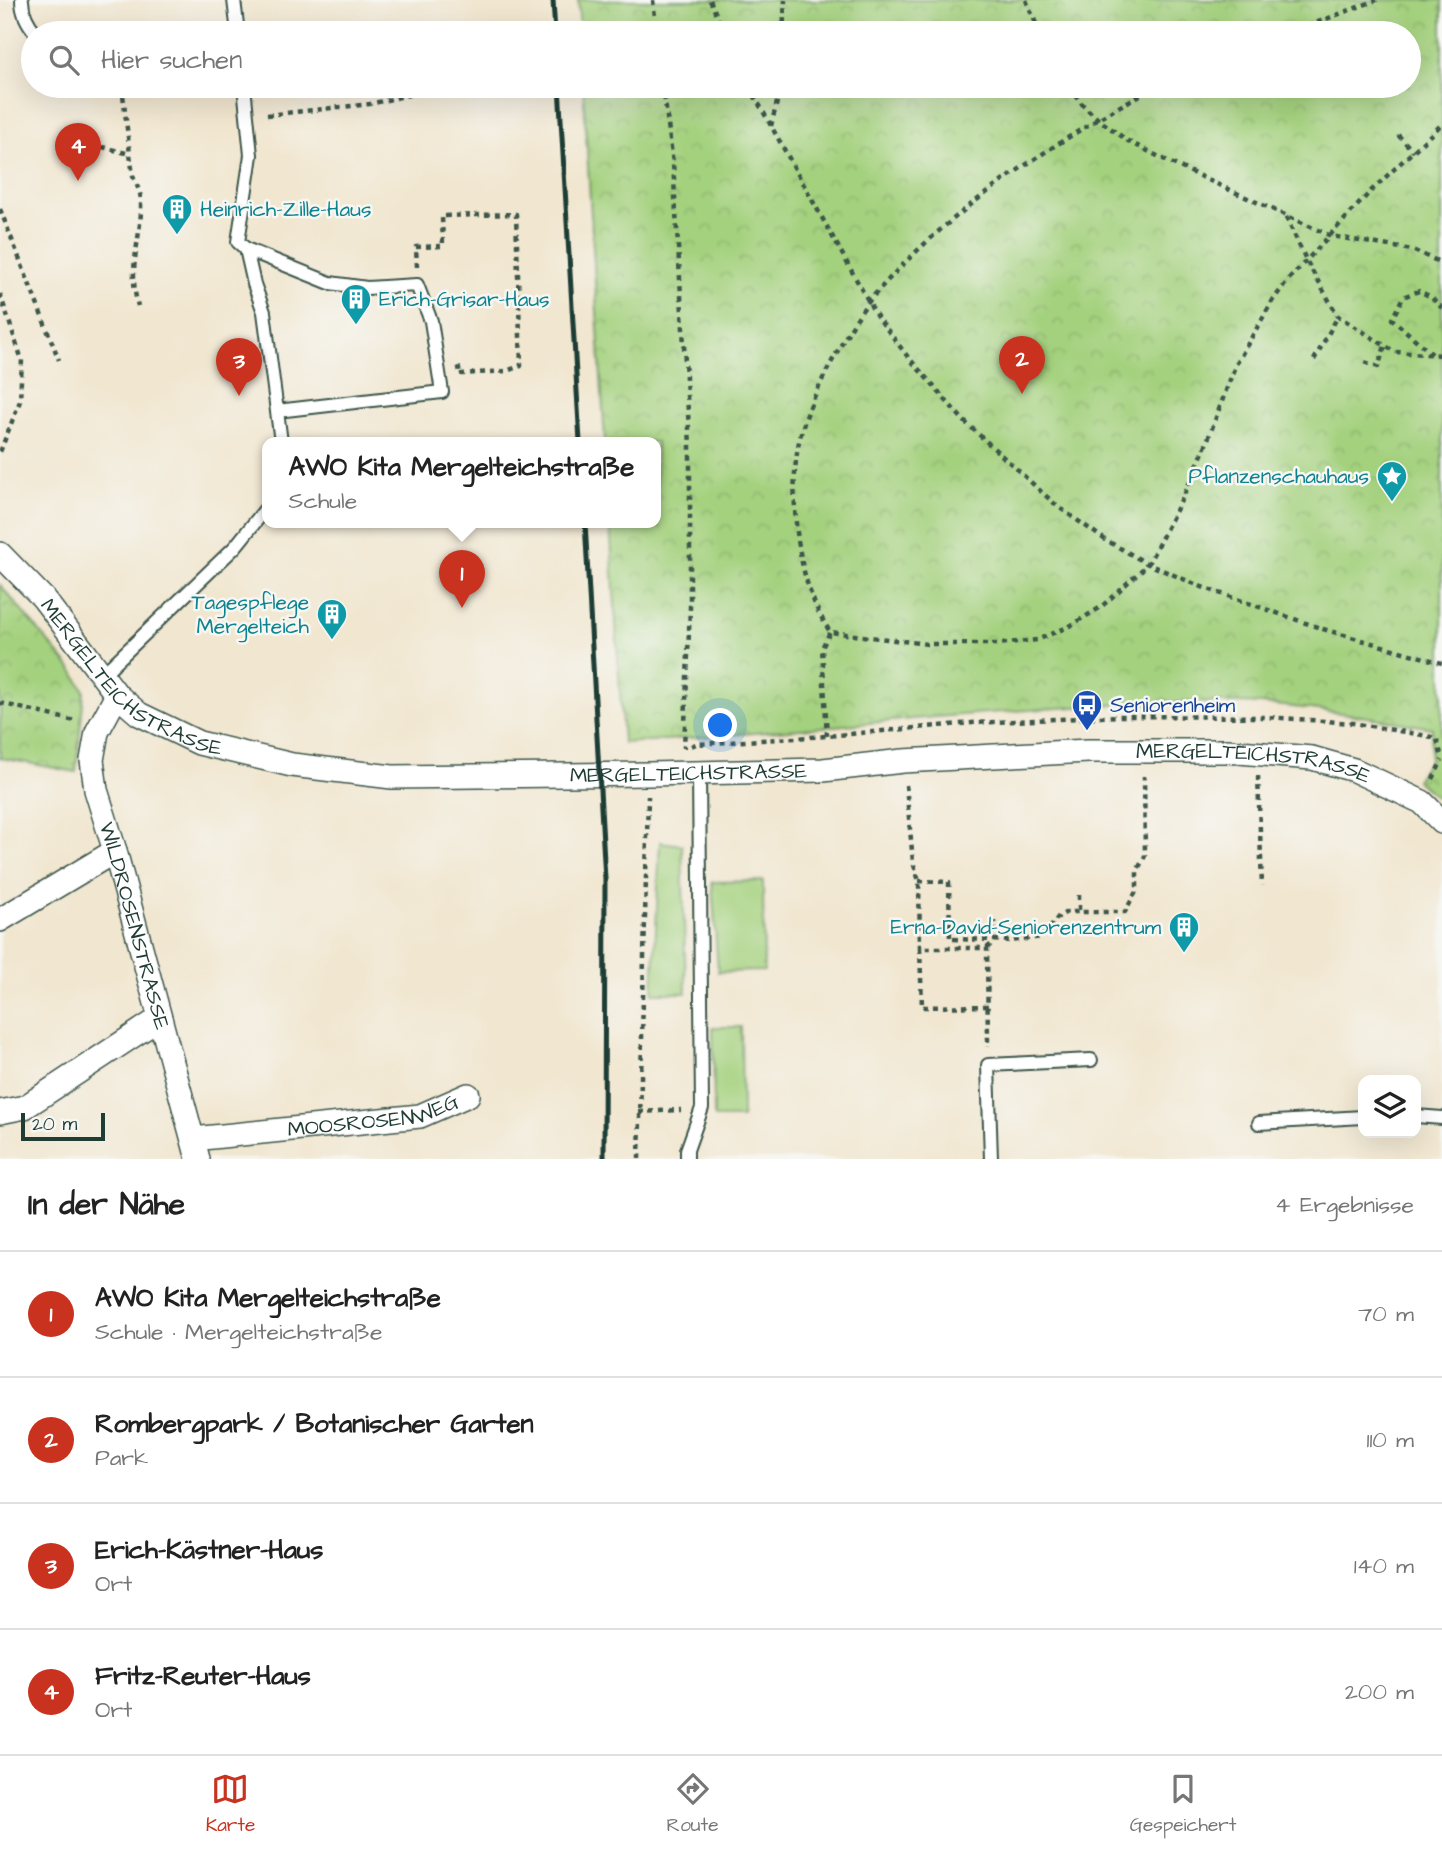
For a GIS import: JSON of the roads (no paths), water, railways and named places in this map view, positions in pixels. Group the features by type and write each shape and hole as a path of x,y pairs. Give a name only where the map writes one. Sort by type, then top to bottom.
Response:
{"street":[{"name":"MERGELTEICHSTRASSE","path":"0,554 43,598 117,695 139,714 199,743 292,765 392,777 649,774 823,770 903,761 1088,751 1227,751 1312,758 1354,770 1422,802 1442,822"},
{"name":"WILDROSENSTRASSE","path":"117,695 97,732 92,760 96,790 195,1149"},
{"path":"0,920 115,851"},
{"path":"0,1112 25,1107 160,1018"},
{"name":"MOOSROSENWEG","path":"195,1149 420,1116 468,1095"}],"lane":[{"path":"22,0 28,21"},
{"path":"234,0 237,21"},
{"path":"245,98 251,155 238,242 246,249 330,283 367,288 417,285 431,321 442,392 277,411"},
{"path":"246,249 264,312 280,437"},
{"path":"102,675 235,547 262,513"},
{"path":"687,1159 687,1150 702,1108 699,773"},
{"path":"991,1159 988,1065 1091,1059"},
{"path":"1421,1116 1442,1118"},
{"path":"1259,1123 1358,1117"}],"railway":[{"path":"553,0 554,21"},
{"path":"560,98 580,437"},
{"path":"585,528 605,879 604,1159"}],"place":[{"name":"Fritz-Reuter-Haus","path":"78,181"},
{"name":"Heinrich-Zille-Haus","path":"177,236"},
{"name":"Erich-Grisar-Haus","path":"356,326"},
{"name":"Rombergpark / Botanischer Garten","path":"1022,394"},
{"name":"Erich-Kästner-Haus","path":"239,396"},
{"name":"Pflanzenschauhaus","path":"1392,503"},
{"name":"AWO Kita Mergelteichstraße","path":"462,608"},
{"name":"Tagespflege Mergelteich","path":"332,641"},
{"name":"Seniorenheim","path":"1087,732"},
{"name":"Erna-David-Seniorenzentrum","path":"1184,954"}]}
